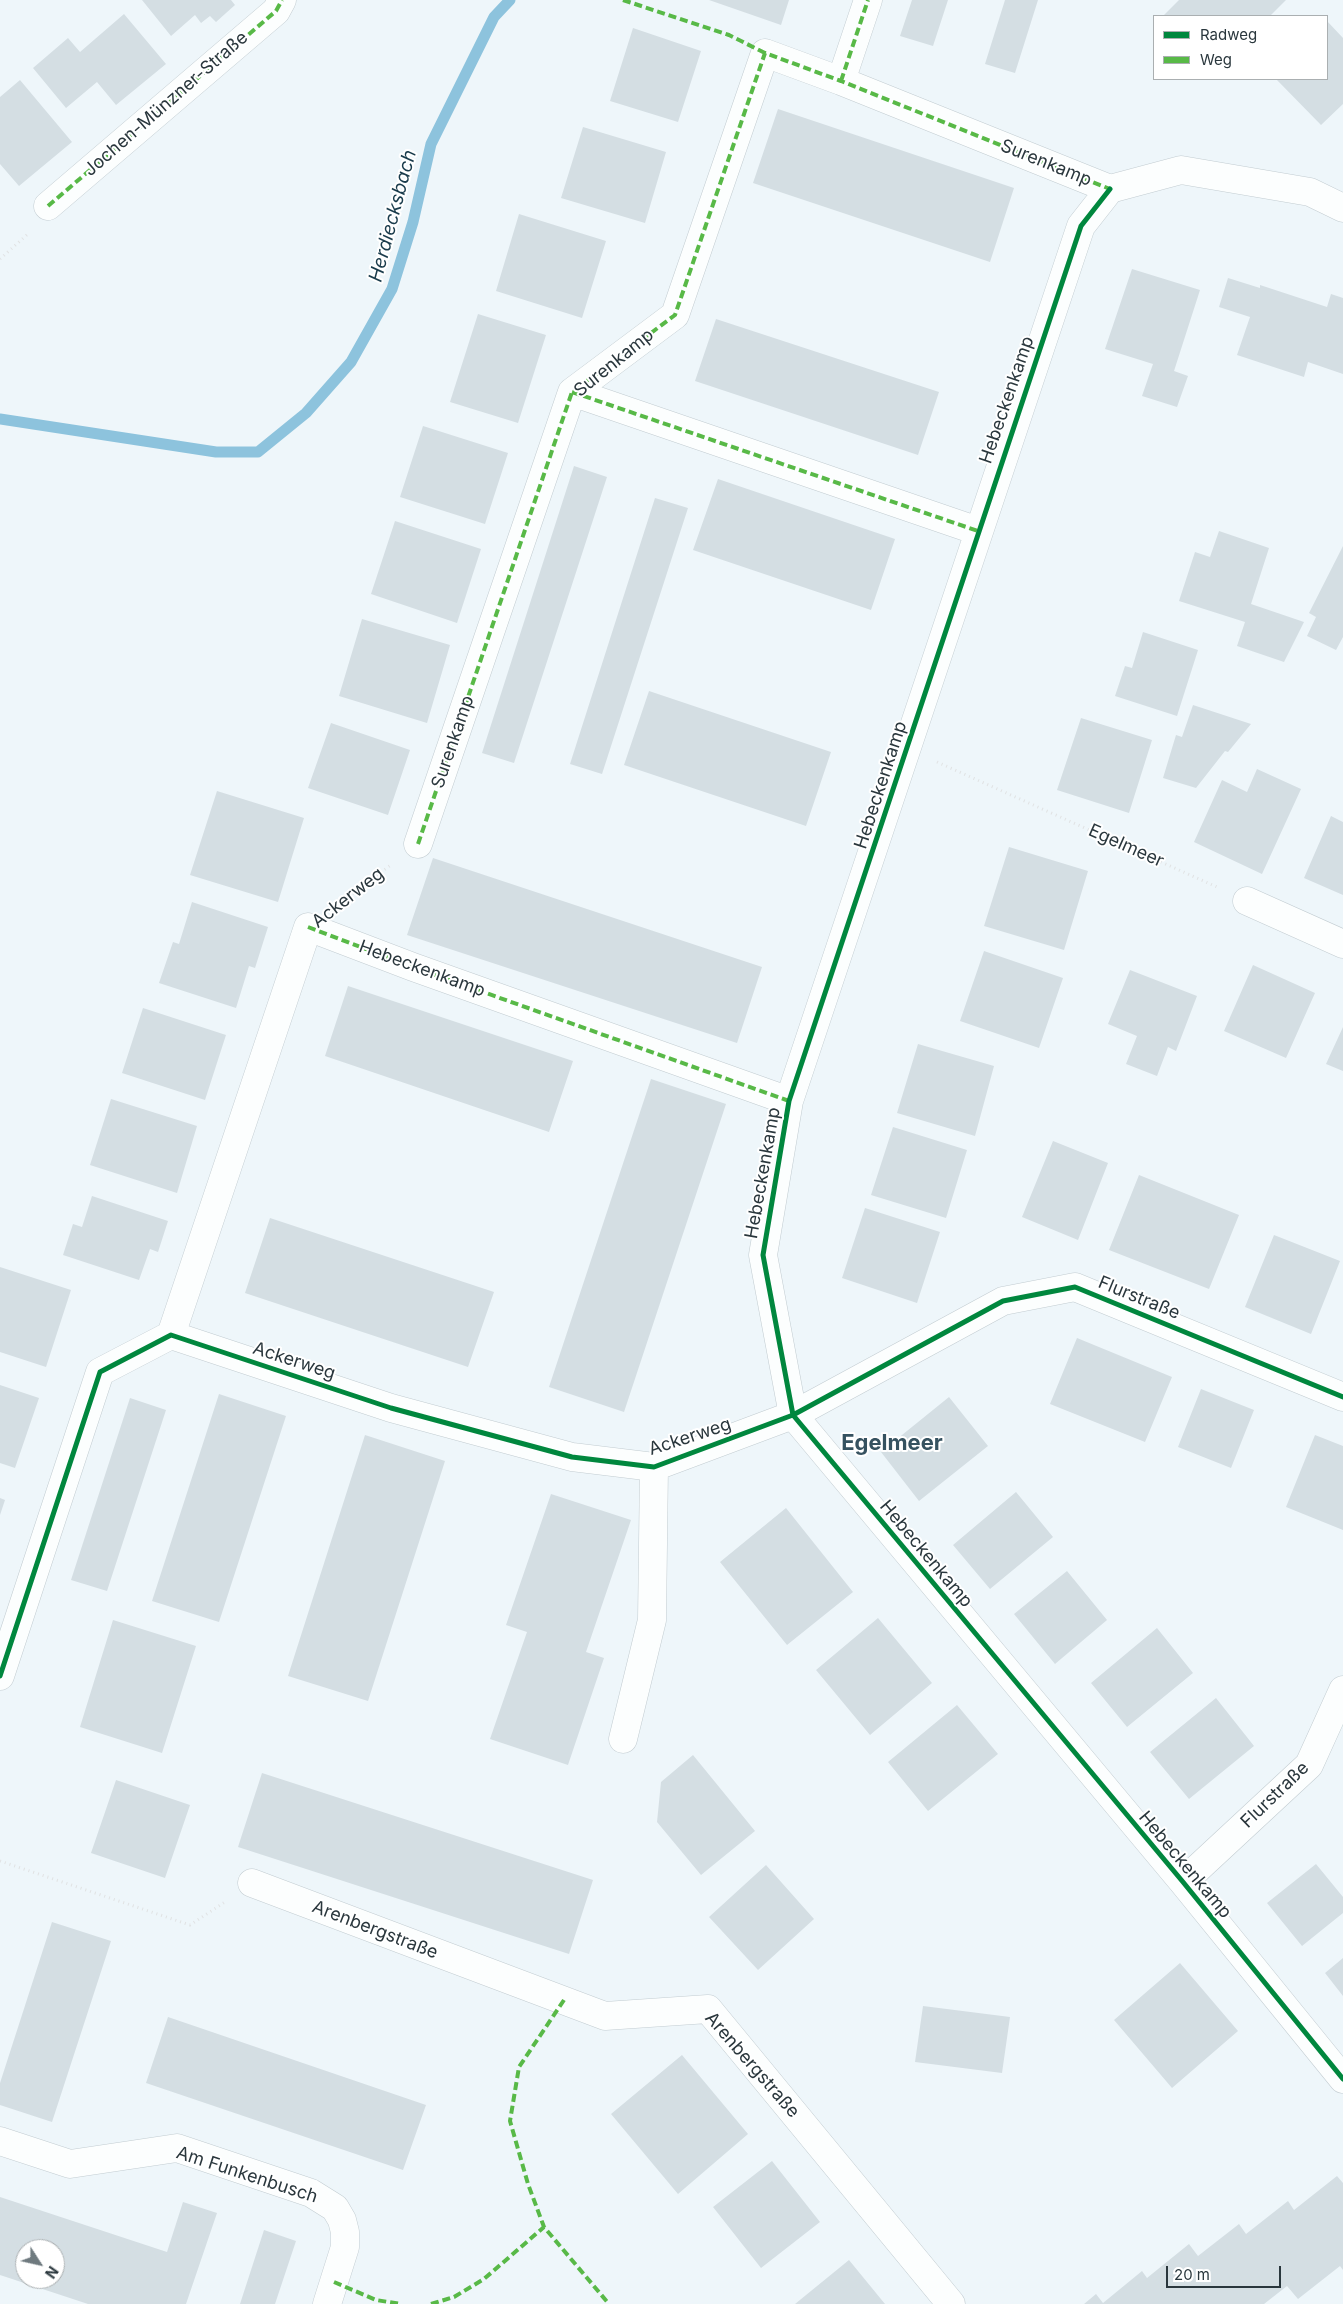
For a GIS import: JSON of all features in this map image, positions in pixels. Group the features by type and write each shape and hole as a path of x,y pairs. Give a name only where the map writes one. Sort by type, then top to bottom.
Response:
{"street":[{"name":"Jochen-Münzner-Straße","path":"48,206 276,11 282,0"},
{"path":"842,81 868,0"},
{"name":"Surenkamp","path":"418,844 572,392 675,315 765,53 842,81 1110,188 1181,170 1310,192 1343,208"},
{"name":"Hebeckenkamp","path":"1110,188 1081,226 790,1101 763,1255 792,1415 1183,1882 1343,2079"},
{"path":"572,392 978,531"},
{"path":"1247,901 1343,944"},
{"name":"Hebeckenkamp","path":"308,927 413,967 790,1101"},
{"name":"Ackerweg","path":"308,927 171,1335 410,1413 572,1457 654,1467 792,1415"},
{"name":"Flurstraße","path":"792,1415 1003,1302 1075,1287 1343,1397"},
{"path":"0,1676 100,1372 171,1335"},
{"path":"623,1739 652,1620 654,1467"},
{"name":"Flurstraße","path":"1183,1882 1309,1765 1343,1690"},
{"name":"Arenbergstraße","path":"252,1883 604,2016 708,2009 951,2304"},
{"name":"Am Funkenbusch","path":"0,2141 70,2164 177,2148 311,2193 335,2208 342,2220 345,2232 345,2247 327,2304"}],"path":[{"path":"0,1861 190,1925 252,1883"}],"building":[{"path":"142,0 231,0 235,5 216,22 210,16 201,23 195,15 171,36"},
{"path":"709,0 789,0 781,25"},
{"path":"912,0 948,0 933,46 900,36"},
{"path":"1005,0 1038,0 1015,73 985,64"},
{"path":"1179,0 1286,0 1271,15 1164,15"},
{"path":"124,14 166,64 116,105 97,82 66,108 33,68 68,38 80,52"},
{"path":"1328,22 1343,38 1343,104 1321,125 1277,80 1328,80"},
{"path":"633,28 701,51 678,122 610,101"},
{"path":"20,80 72,142 19,186 0,164 0,97"},
{"path":"778,109 1014,188 990,262 753,183"},
{"path":"583,127 666,152 645,223 561,198"},
{"path":"519,214 606,241 582,318 496,291"},
{"path":"1132,269 1200,290 1174,371 1188,376 1177,407 1142,396 1153,364 1105,349"},
{"path":"1228,278 1260,288 1260,285 1327,307 1331,294 1343,298 1343,374 1308,362 1304,377 1237,355 1250,317 1219,307"},
{"path":"478,314 546,335 518,423 450,402"},
{"path":"716,319 939,392 918,455 695,381"},
{"path":"423,426 508,453 485,524 400,497"},
{"path":"574,466 607,477 514,763 482,753"},
{"path":"718,479 895,539 871,610 693,550"},
{"path":"655,498 688,508 602,774 570,764"},
{"path":"395,521 481,549 457,623 371,594"},
{"path":"1219,531 1269,548 1251,604 1304,622 1284,662 1237,646 1245,622 1179,601 1195,552 1210,557"},
{"path":"1343,546 1343,637 1336,650 1307,636 1316,617 1309,613"},
{"path":"362,619 450,645 427,723 339,696"},
{"path":"1143,632 1198,650 1177,716 1115,696 1125,666 1132,668"},
{"path":"649,691 831,752 806,826 624,765"},
{"path":"1193,705 1251,724 1228,752 1225,751 1196,788 1163,778 1176,735 1182,737"},
{"path":"1081,718 1152,740 1129,813 1057,790"},
{"path":"331,723 410,750 388,815 308,788"},
{"path":"1257,769 1301,789 1262,874 1194,842 1222,780 1247,792"},
{"path":"217,791 304,818 278,902 190,875"},
{"path":"1331,816 1343,822 1343,895 1304,878"},
{"path":"1009,847 1088,871 1064,950 984,926"},
{"path":"433,858 762,967 737,1043 407,935"},
{"path":"192,902 268,927 255,968 249,966 236,1008 159,983 173,942 179,944"},
{"path":"984,951 1063,978 1039,1048 960,1021"},
{"path":"1253,965 1315,993 1286,1058 1224,1031"},
{"path":"1130,970 1197,996 1176,1051 1168,1047 1157,1076 1126,1064 1137,1036 1108,1024"},
{"path":"348,986 573,1061 549,1132 325,1056"},
{"path":"143,1008 226,1035 205,1100 122,1073"},
{"path":"1343,1027 1343,1071 1326,1064"},
{"path":"918,1044 994,1066 975,1136 897,1113"},
{"path":"651,1079 726,1104 624,1412 549,1387"},
{"path":"111,1099 197,1126 177,1193 90,1165"},
{"path":"893,1127 967,1150 946,1218 871,1195"},
{"path":"1053,1141 1108,1163 1078,1240 1022,1217"},
{"path":"1139,1175 1239,1215 1209,1289 1109,1250"},
{"path":"92,1196 168,1221 158,1252 150,1249 139,1280 63,1255 73,1224 82,1227"},
{"path":"865,1208 940,1232 917,1303 842,1278"},
{"path":"270,1218 494,1292 468,1367 245,1293"},
{"path":"1274,1235 1340,1261 1311,1334 1245,1307"},
{"path":"0,1267 71,1290 46,1367 0,1352"},
{"path":"1077,1338 1172,1377 1145,1442 1050,1404"},
{"path":"0,1385 39,1398 15,1468 0,1463"},
{"path":"1201,1389 1254,1410 1231,1468 1178,1447"},
{"path":"219,1394 286,1416 219,1622 152,1601"},
{"path":"949,1397 988,1446 919,1501 881,1452"},
{"path":"130,1398 166,1410 107,1591 71,1580"},
{"path":"365,1435 445,1461 368,1701 288,1676"},
{"path":"1315,1435 1343,1446 1343,1530 1286,1507"},
{"path":"1016,1492 1053,1537 990,1589 953,1545"},
{"path":"551,1494 631,1520 586,1652 604,1658 568,1765 490,1739 527,1632 506,1625"},
{"path":"0,1498 5,1500 0,1515"},
{"path":"786,1508 853,1592 787,1645 720,1562"},
{"path":"1067,1571 1107,1620 1055,1664 1014,1614"},
{"path":"878,1618 932,1683 870,1735 816,1670"},
{"path":"113,1620 196,1646 162,1753 80,1727"},
{"path":"1157,1628 1193,1673 1127,1727 1091,1683"},
{"path":"1216,1698 1254,1746 1189,1799 1150,1752"},
{"path":"957,1705 998,1754 928,1811 888,1762"},
{"path":"693,1755 755,1831 701,1875 657,1822 661,1782"},
{"path":"262,1773 593,1880 569,1954 238,1847"},
{"path":"116,1780 190,1805 165,1878 91,1853"},
{"path":"1316,1864 1343,1897 1343,1913 1302,1946 1267,1903"},
{"path":"766,1865 814,1919 758,1970 709,1917"},
{"path":"52,1922 111,1941 52,2122 0,2105 0,2083"},
{"path":"1343,1958 1343,1996 1325,1973"},
{"path":"1180,1963 1238,2031 1172,2088 1114,2020"},
{"path":"923,2006 1010,2017 1002,2073 915,2062"},
{"path":"168,2017 426,2105 403,2170 146,2083"},
{"path":"682,2055 748,2134 678,2194 611,2114"},
{"path":"772,2161 820,2222 761,2268 713,2207"},
{"path":"1337,2176 1343,2183 1343,2270 1340,2266 1298,2299 1287,2286 1264,2304 1084,2304 1096,2294 1103,2303 1142,2271 1147,2278 1189,2244 1198,2256 1239,2224 1246,2234 1288,2201 1294,2210"},
{"path":"0,2197 167,2252 183,2202 217,2213 186,2304 88,2304 42,2289 65,2289 65,2239 15,2239 15,2280 0,2275"},
{"path":"264,2230 296,2241 275,2304 240,2304"},
{"path":"849,2260 885,2304 795,2304"}],"waterway":[{"name":"Herdiecksbach","path":"0,419 216,452 258,452 306,413 351,362 392,289 413,222 431,144 494,17 510,0"}],"marked path":[{"path":"48,206 276,11 282,0"},
{"path":"623,0 729,35 765,53"},
{"path":"841,81 868,0"},
{"path":"418,844 572,392 675,315 765,53 841,81 1110,189"},
{"path":"572,392 978,531"},
{"path":"308,927 413,967 789,1101"},
{"path":"564,2000 519,2067 510,2121 528,2184 544,2227 609,2304"},
{"path":"431,2304 454,2297 484,2279 544,2227"},
{"path":"334,2282 376,2300 401,2304"}],"cycle path":[{"path":"1110,189 1081,226 789,1101 763,1255 793,1415 1183,1882 1343,2079"},
{"path":"0,1676 100,1372 171,1335 391,1408 572,1457 654,1467 793,1415 1003,1301 1075,1287 1343,1397"}],"district":[{"name":"Egelmeer","path":"892,1443"}]}
